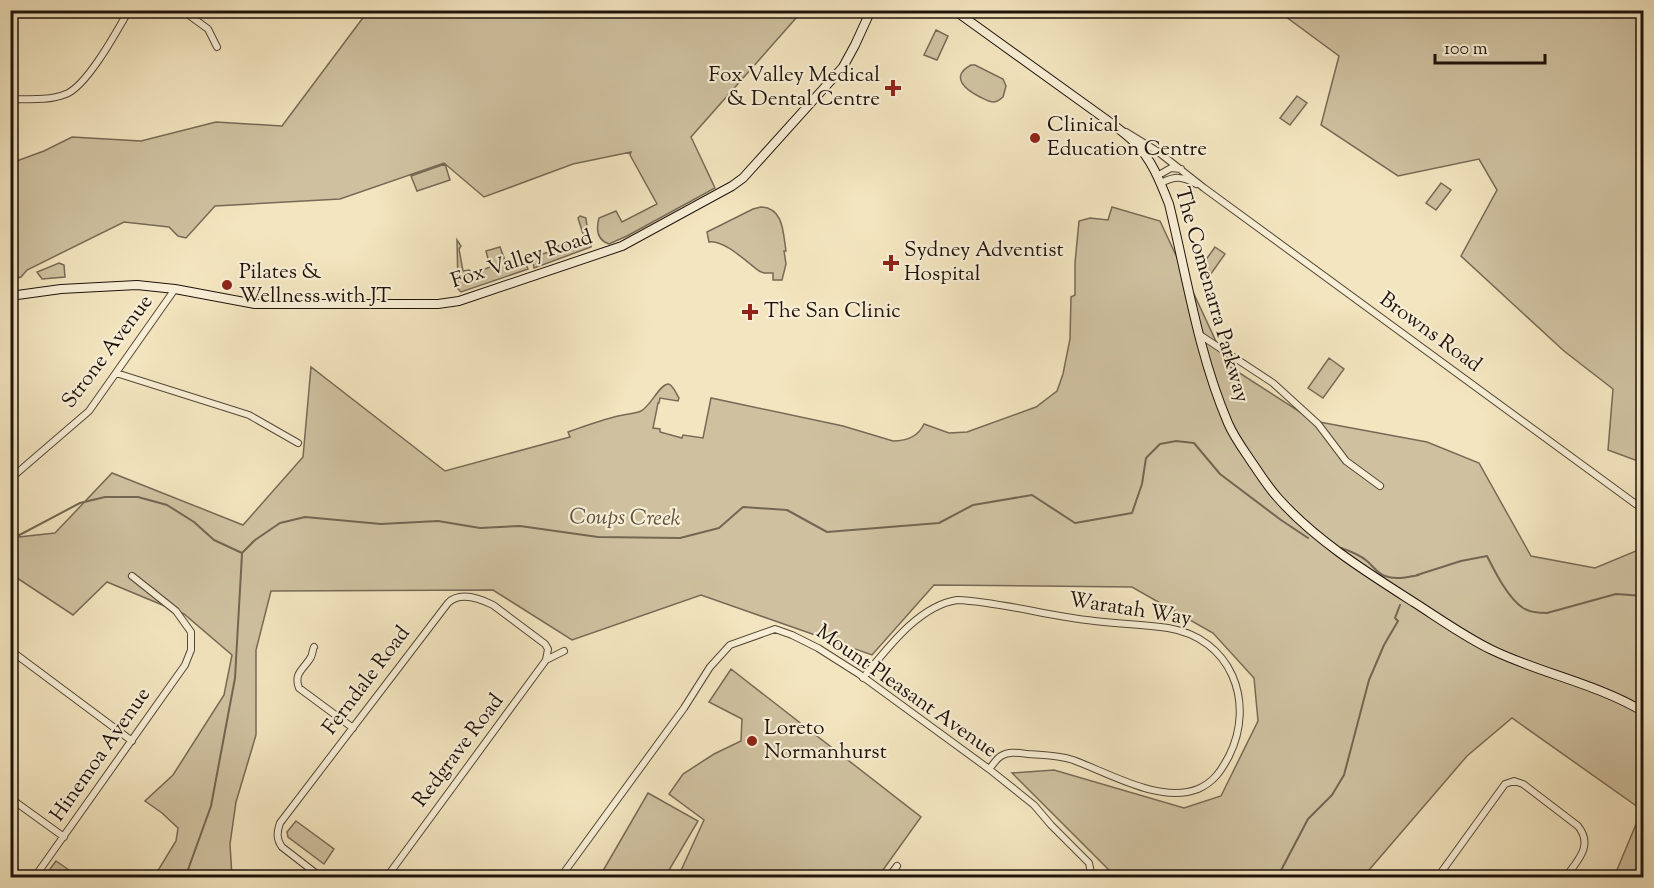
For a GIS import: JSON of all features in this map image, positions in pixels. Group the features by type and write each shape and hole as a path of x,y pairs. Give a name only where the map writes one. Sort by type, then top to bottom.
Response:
{"main road":[{"name":"Fox Valley Road","path":"10,296 61,289 137,285 175,289 255,304 450,303 622,246 743,178 843,67 871,10"},
{"name":"The Comenarra Parkway","path":"954,10 1111,123 1134,142 1146,156 1169,204 1200,335 1218,397 1229,425 1239,442 1278,498 1337,550 1467,636 1492,650 1614,696 1644,712"}],"street":[{"path":"10,99 54,98 76,89 105,51 129,10"},
{"path":"182,10 208,29 217,47"},
{"name":"Browns Road","path":"1111,123 1135,136 1181,169 1637,505"},
{"path":"1159,180 1171,168 1181,169"},
{"name":"Browns Road","path":"1159,180 1179,177 1204,188"},
{"name":"Strone Avenue","path":"10,479 89,411 175,289"},
{"path":"1200,335 1272,383 1318,424 1346,461 1380,486"},
{"path":"116,373 249,415 297,443"},
{"name":"Hinemoa Avenue","path":"34,878 132,741 185,664 191,650 192,632 176,611 132,576"},
{"name":"Ferndale Road","path":"322,878 282,847 278,841 278,829 452,599 457,597 484,600 503,611 546,644 548,649 546,660"},
{"name":"Waratah Way","path":"863,678 896,638 912,623 946,602 957,600 1088,620 1181,630 1198,637 1222,657 1236,683 1240,720 1234,744 1217,776 1200,788 1187,792 1163,792 1133,784 1071,759 1059,757 1010,753 1000,757 989,769"},
{"name":"Mount Pleasant Avenue","path":"560,878 684,708 710,667 730,645 775,629 818,648 989,769 1034,805 1089,863 1092,878"},
{"path":"314,647 311,656 297,677 299,688 353,728"},
{"path":"10,650 132,741"},
{"name":"Redgrave Road","path":"386,878 546,660 564,651"},
{"path":"1437,878 1505,784 1514,781 1523,784 1583,831 1585,845 1583,851 1565,878"},
{"path":"10,798 64,837"},
{"path":"888,878 897,866"}],"shaded area":[{"path":"793,10 796,18 691,137 715,188 609,244 598,234 599,218 616,211 622,222 657,204 630,155 631,152 573,164 484,197 444,163 340,199 215,206 186,238 178,236 169,227 124,222 27,270 21,277 11,280 11,163 44,151 72,137 141,141 216,122 282,126 368,11"},
{"path":"1278,11 1643,11 1643,463 1608,450 1613,389 1564,351 1461,256 1497,190 1479,159 1398,176 1321,125 1339,56"},
{"path":"936,30 948,36 937,60 924,55"},
{"path":"971,65 1003,79 1006,86 1003,97 990,102 965,87 960,79 961,74"},
{"path":"1297,96 1307,103 1290,125 1280,118"},
{"path":"445,164 450,180 417,191 411,176"},
{"path":"1441,183 1451,190 1436,210 1426,203"},
{"path":"761,207 769,208 774,212 783,229 786,264 782,280 773,280 773,273 759,271 728,247 709,242 707,232"},
{"path":"1112,207 1160,221 1227,365 1314,421 1427,442 1479,463 1531,556 1595,568 1643,548 1643,877 1614,877 1642,810 1512,718 1467,756 1363,877 1116,877 1012,773 1054,770 1184,808 1221,796 1258,721 1254,678 1213,633 1132,587 934,585 872,655 701,595 572,640 493,590 271,591 256,650 256,735 236,802 230,844 232,877 154,877 176,841 178,828 145,801 173,775 224,695 232,655 184,614 107,582 73,615 11,574 10,538 55,533 112,473 243,525 303,457 311,367 445,471 570,437 568,432 605,419 636,413 645,408 661,388 668,384 679,398 678,401 660,398 653,428 682,438 683,435 703,438 711,398 843,426 893,441 912,437 924,424 949,433 967,432 1036,407 1057,391 1070,339 1071,297 1075,295 1079,221 1090,218 1108,220"},
{"path":"580,216 586,218 591,247 534,268 532,257 584,237 578,218"},
{"path":"457,240 461,246 459,249 463,271 472,272 490,267 486,251 500,247 506,263 523,257 528,269 461,292 458,289"},
{"path":"1215,247 1225,254 1208,278 1198,271"},
{"path":"59,263 64,265 65,277 42,279 37,272"},
{"path":"1329,358 1344,369 1323,398 1308,388"},
{"name":"Loreto Normanhurst","path":"731,669 921,817 878,877 678,877 704,820 669,794 683,774 714,754 741,741 742,719 709,702"},
{"path":"648,793 698,821 665,877 601,877 600,876"},
{"path":"296,821 334,849 324,864 288,837 287,832"},
{"path":"56,861 79,877 44,877"}],"waterway":[{"name":"Coups Creek","path":"10,540 80,503 105,497 138,497 167,505 194,522 214,540 242,553 255,540 280,523 305,517 381,524 438,521 480,528 520,526 598,537 680,538 719,528 743,507 787,510 827,532 939,523 973,505 1032,495 1075,523 1132,513 1142,484 1146,458 1160,444 1176,441 1194,443 1220,474 1308,538"},
{"name":"Coups Creek","path":"1341,548 1361,556 1385,576 1398,578 1419,575"},
{"path":"185,878 211,806 235,678 242,554"},
{"name":"Coups Creek","path":"1417,575 1461,561 1487,556 1502,584 1517,604 1541,613 1616,594 1644,596"},
{"path":"1277,878 1308,819 1332,795 1344,775 1369,680 1384,645 1398,621 1395,618 1400,605"}],"place":[{"name":"Fox Valley Medical & Dental Centre","path":"893,88"},
{"name":"Clinical Education Centre","path":"1035,138"},
{"name":"Sydney Adventist Hospital","path":"891,263"},
{"name":"Pilates & Wellness with JT","path":"227,285"},
{"name":"The San Clinic","path":"750,312"},
{"name":"Loreto Normanhurst","path":"752,741"}]}
